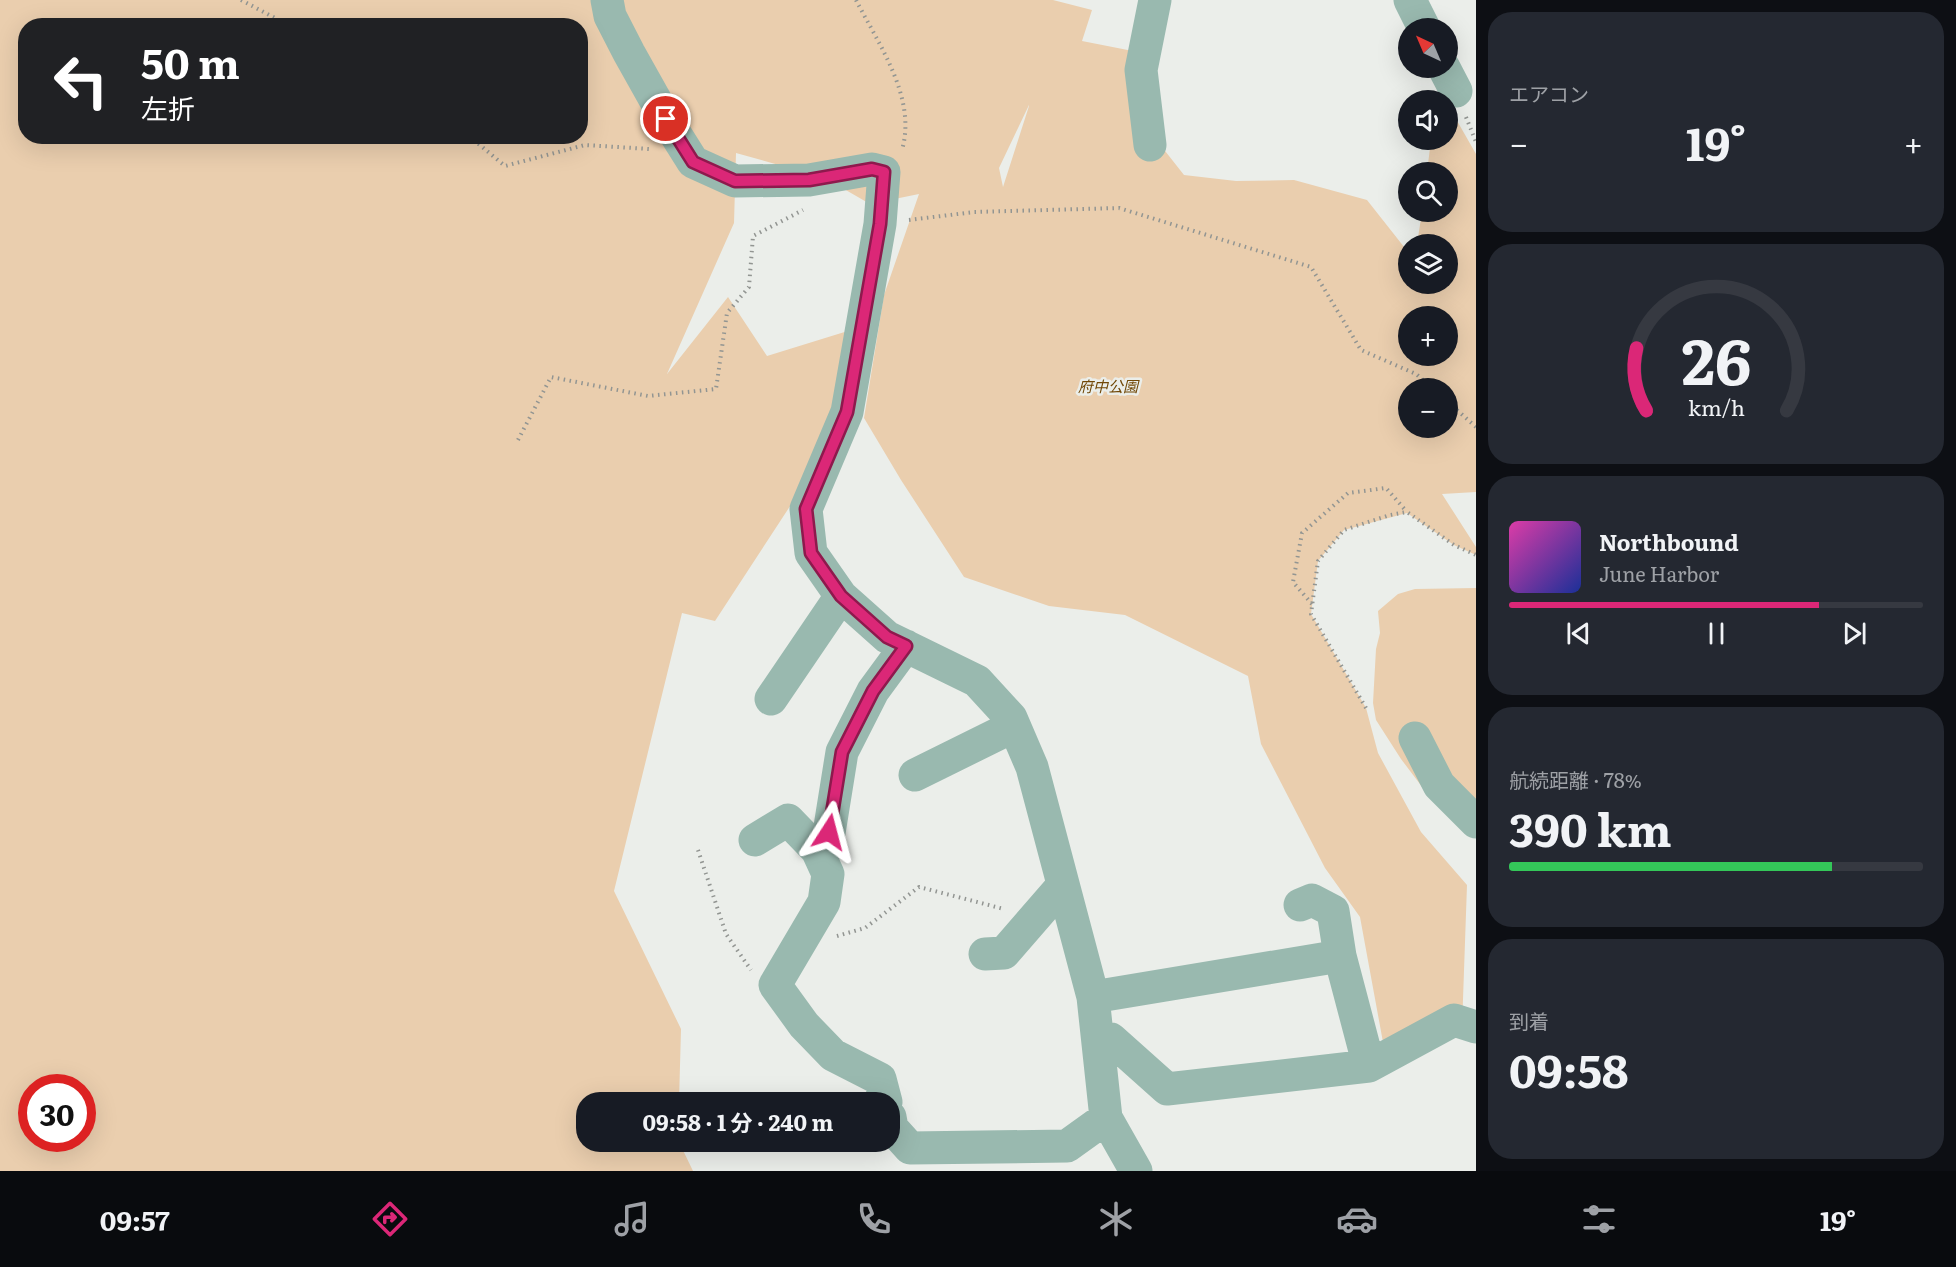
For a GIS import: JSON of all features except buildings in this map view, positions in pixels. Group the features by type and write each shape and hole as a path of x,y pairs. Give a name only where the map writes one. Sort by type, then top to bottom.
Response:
{"street":[{"path":"1150,145 1141,70 1155,0"},
{"path":"1410,0 1419,18"},
{"path":"611,2 610,16 666,119 693,162 735,181 809,180 872,169 884,172 880,224 847,412 806,509 811,553 841,596 887,637 977,681 1011,718 1032,767 1093,997 1106,1118 1136,1171"},
{"path":"771,699 841,596"},
{"path":"817,850 829,832 842,752 873,691 906,646"},
{"path":"915,775 1014,726"},
{"path":"1415,738 1439,785 1476,822"},
{"path":"755,840 788,820 817,850 828,874 824,902 775,985 804,1025 833,1054 880,1080 883,1092"},
{"path":"985,954 1004,953 1063,885"},
{"path":"1300,905 1311,900 1333,911 1340,956 1369,1066"},
{"path":"1093,997 1340,956"},
{"path":"1098,1043 1112,1039 1167,1089 1369,1066 1454,1020 1476,1027"},
{"path":"900,1137 910,1148 1067,1146 1106,1118"}],"path":[{"path":"241,0 275,18"},
{"path":"856,0 892,72 903,101 904,142 901,153"},
{"path":"479,144 505,166 585,145 686,150"},
{"path":"518,440 551,377 648,396 716,388 728,313 749,287 753,237 810,207"},
{"path":"880,224 974,212 1119,207 1311,267 1361,350 1421,378"},
{"path":"1458,411 1476,427"},
{"path":"1312,604 1293,582 1302,533 1348,493 1386,488 1407,512 1454,545 1476,555"},
{"path":"1366,708 1311,614 1318,561 1344,530 1407,512"},
{"path":"698,850 726,934 755,976 778,979"},
{"path":"810,926 833,937 865,928 919,887 1003,909 1013,905"}],"green space":[{"name":"府中公園","path":"0,0 1053,0 1092,10 1082,41 1148,54 1158,142 1184,175 1236,181 1294,180 1367,200 1398,239 1398,294 1458,294 1458,234 1419,234 1420,222 1458,222 1458,162 1428,162 1430,150 1458,150 1458,122 1476,154 1476,492 1442,494 1476,547 1476,555 1454,545 1407,513 1344,530 1318,561 1311,614 1366,708 1378,753 1421,832 1467,885 1462,1028 1387,1064 1360,917 1325,868 1261,744 1248,676 1125,615 1049,606 964,577 864,418 884,295 919,194 870,204 825,178 736,153 734,223 667,374 728,297 767,356 851,330 840,394 796,497 715,621 682,613 614,891 681,1029 679,1092 576,1092 576,1152 684,1152 693,1171 0,1171","holes":["1029,105 1003,187 999,168"]},
{"path":"1476,588 1476,832 1432,800 1401,759 1376,720 1373,703 1376,649 1380,633 1378,611 1398,594 1415,589"}],"route":[{"path":"666,119 693,162 735,181 809,180 872,169 884,172 880,224 847,412 806,509 811,553 841,596 887,637 906,646 873,691 842,752 829,832"}]}
